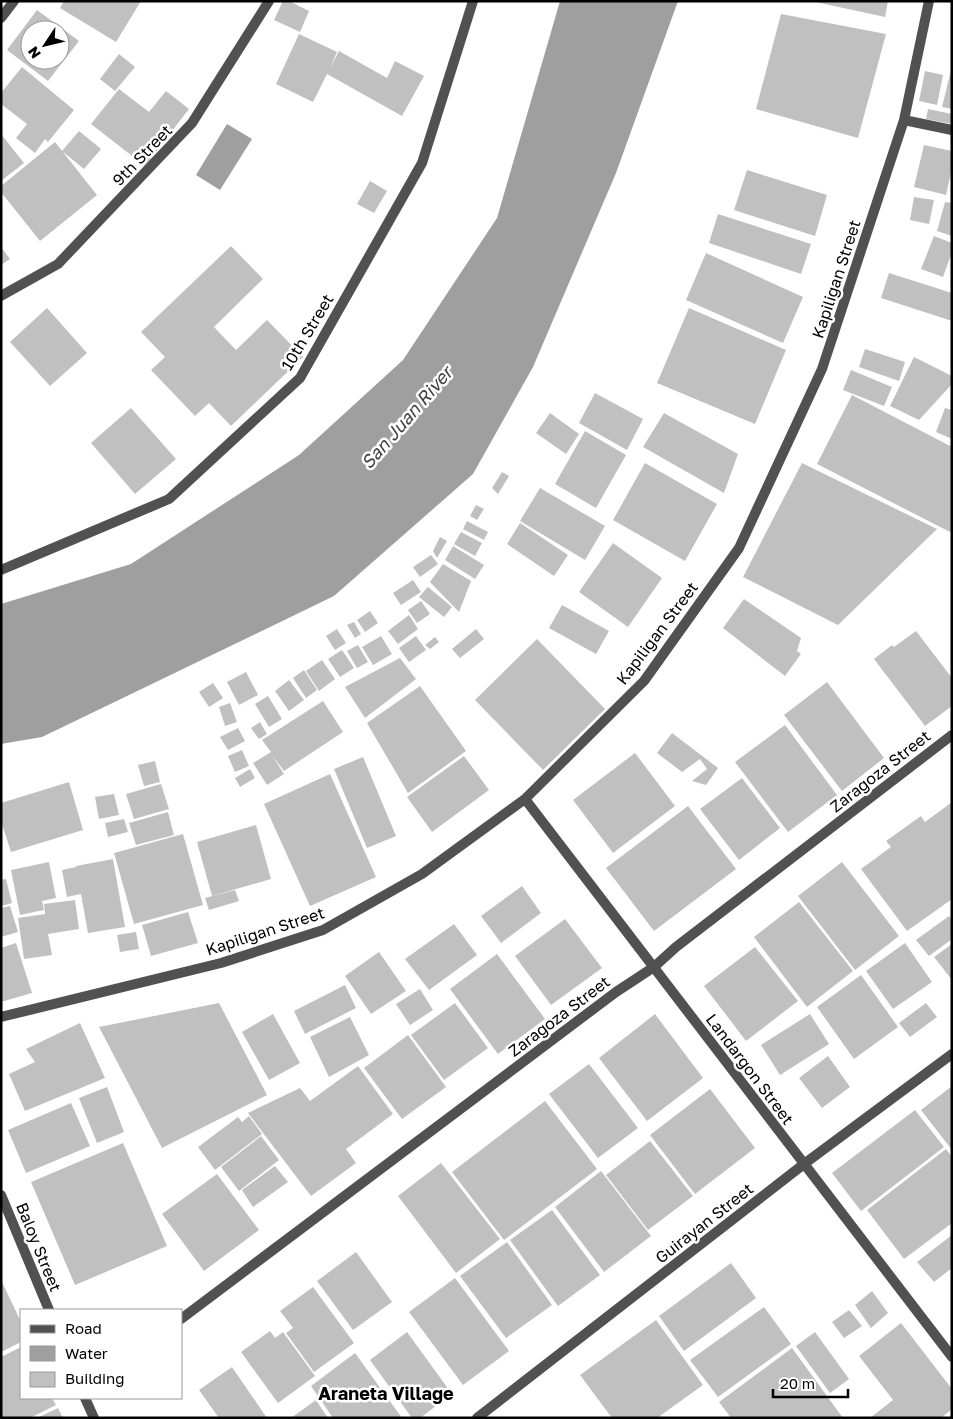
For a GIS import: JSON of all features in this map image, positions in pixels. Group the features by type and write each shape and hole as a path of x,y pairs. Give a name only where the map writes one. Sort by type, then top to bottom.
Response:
{"street":[{"path":"1,18 14,1"},
{"name":"9th Street","path":"1,296 58,264 192,123 269,1"},
{"name":"10th Street","path":"1,570 168,499 300,378 422,163 473,1"},
{"name":"Kapiligan Street","path":"1,1017 221,963 323,930 422,874 525,799 644,681 738,548 822,370 904,120 929,1"},
{"path":"904,120 952,130"},
{"name":"Zaragoza Street","path":"182,1318 616,992 654,966 952,735"},
{"name":"Landargon Street","path":"525,799 952,1357"},
{"name":"Guirayan Street","path":"478,1418 804,1164 952,1054"},
{"name":"Baloy Street","path":"1,1195 49,1309"},
{"path":"85,1399 94,1418"}],"water":[{"name":"San Juan River","path":"560,1 678,1 616,173 533,367 473,474 334,596 42,737 1,744 1,604 131,564 299,455 403,360 497,218"},
{"path":"227,124 252,139 220,190 196,175"}],"building":[{"path":"64,1 141,1 116,42 60,8"},
{"path":"283,1 289,1 309,11 300,32 274,20"},
{"path":"811,1 888,1 885,17"},
{"path":"37,10 51,20 30,20"},
{"path":"781,14 886,34 858,138 756,109"},
{"path":"20,33 20,60 7,50"},
{"path":"70,34 79,41 70,53"},
{"path":"299,34 337,52 330,68 339,51 387,78 395,61 424,76 402,116 327,74 313,102 276,84"},
{"path":"119,54 135,67 115,91 100,79"},
{"path":"20,69 26,70 74,110 48,142 45,139 35,153 16,138 27,124 1,104 1,93"},
{"path":"33,70 57,70 48,81"},
{"path":"952,70 952,109 942,107"},
{"path":"925,71 943,75 937,105 919,101"},
{"path":"119,89 149,112 166,91 189,109 145,166 91,124"},
{"path":"928,109 952,114 952,124 926,119"},
{"path":"79,131 101,149 84,169 62,151"},
{"path":"1,134 24,163 1,181"},
{"path":"55,142 97,195 40,241 1,192 1,186"},
{"path":"924,145 952,151 952,168 946,195 914,187"},
{"path":"747,170 827,195 815,236 734,210"},
{"path":"370,181 387,191 374,213 357,204"},
{"path":"914,197 934,200 929,224 910,220"},
{"path":"945,202 952,203 952,236 937,231"},
{"path":"718,214 811,244 801,274 709,243"},
{"path":"934,236 952,243 952,252 943,277 921,269"},
{"path":"231,246 263,279 214,327 236,350 267,320 303,357 231,426 209,403 195,416 151,370 165,357 141,332"},
{"path":"1,247 10,259 1,265"},
{"path":"706,253 803,297 783,343 686,300"},
{"path":"889,273 952,293 952,321 881,298"},
{"path":"47,308 87,353 50,386 10,342"},
{"path":"689,308 786,350 755,424 657,383"},
{"path":"865,349 905,362 899,381 859,367"},
{"path":"914,357 952,376 952,384 919,420 890,406"},
{"path":"851,370 892,387 884,406 843,390"},
{"path":"595,393 643,419 627,450 579,423"},
{"path":"852,395 952,447 952,533 817,464"},
{"path":"131,408 176,459 135,494 91,443"},
{"path":"945,408 952,410 952,439 936,432"},
{"path":"550,413 579,434 566,454 536,433"},
{"path":"664,413 738,454 724,493 643,447"},
{"path":"585,431 626,455 596,508 555,484"},
{"path":"645,463 717,504 685,561 613,520"},
{"path":"802,463 937,529 838,625 743,577"},
{"path":"502,472 509,476 498,494 492,488"},
{"path":"540,488 605,526 585,560 520,521"},
{"path":"476,505 484,509 477,520 470,516"},
{"path":"467,521 488,532 484,540 463,529"},
{"path":"520,523 568,555 554,576 507,544"},
{"path":"461,532 482,543 475,556 454,544"},
{"path":"440,537 447,541 437,558 433,551"},
{"path":"613,543 662,578 628,627 579,592"},
{"path":"453,546 484,565 475,579 445,560"},
{"path":"431,555 438,564 420,577 413,567"},
{"path":"443,564 471,581 459,612 430,582"},
{"path":"413,580 421,592 401,605 393,593"},
{"path":"428,587 452,607 444,617 419,597"},
{"path":"744,599 801,638 797,651 801,654 785,676 723,628"},
{"path":"421,601 430,614 417,623 408,610"},
{"path":"562,605 609,631 596,654 549,628"},
{"path":"370,611 378,623 365,632 357,620"},
{"path":"409,615 418,629 398,644 388,631"},
{"path":"354,622 361,634 355,638 347,625"},
{"path":"337,629 346,643 335,650 326,636"},
{"path":"476,629 484,639 460,658 452,649"},
{"path":"916,631 952,678 952,706 925,726 874,659 892,645 894,647"},
{"path":"381,636 392,654 373,665 362,647"},
{"path":"416,636 426,650 409,662 399,648"},
{"path":"435,637 439,642 430,649 425,645"},
{"path":"537,639 605,709 543,770 475,700"},
{"path":"358,645 368,662 357,668 347,651"},
{"path":"342,650 354,668 340,677 328,659"},
{"path":"400,658 416,679 365,718 345,687"},
{"path":"322,660 335,679 319,691 306,671"},
{"path":"304,670 317,690 306,698 293,678"},
{"path":"246,672 258,695 239,705 227,682"},
{"path":"289,680 304,700 289,711 275,691"},
{"path":"827,682 884,758 842,791 784,715"},
{"path":"213,683 223,698 209,707 199,692"},
{"path":"420,686 466,751 408,793 367,723"},
{"path":"268,696 282,719 269,727 255,704"},
{"path":"323,701 343,732 284,771 272,755 284,774 267,785 253,763 271,752 262,740"},
{"path":"230,703 237,722 225,726 219,707"},
{"path":"260,722 267,734 259,739 251,728"},
{"path":"785,725 837,795 788,832 735,762"},
{"path":"238,728 245,741 228,750 220,737"},
{"path":"672,733 718,768 706,785 692,781 707,769 700,759 682,772 657,753"},
{"path":"242,750 249,766 235,772 228,756"},
{"path":"635,753 675,806 613,853 573,800"},
{"path":"464,756 489,790 432,832 407,797"},
{"path":"363,757 396,836 367,848 334,769"},
{"path":"155,761 160,782 144,786 138,765"},
{"path":"250,769 255,778 240,787 235,778"},
{"path":"330,774 376,877 310,906 264,804"},
{"path":"742,778 780,828 739,860 700,809"},
{"path":"69,782 83,830 11,852 1,821 1,803"},
{"path":"161,784 169,809 134,819 126,794"},
{"path":"114,794 119,815 99,819 95,797"},
{"path":"952,802 952,899 907,931 861,869 891,847 886,841 921,816 925,822"},
{"path":"688,806 736,869 654,931 606,868"},
{"path":"168,812 174,835 136,845 129,823"},
{"path":"124,819 128,832 108,837 105,823"},
{"path":"256,825 271,879 212,896 197,842"},
{"path":"183,834 203,905 134,924 114,853"},
{"path":"113,859 125,927 88,933 81,894 67,897 62,870"},
{"path":"49,862 56,898 42,901 44,910 20,915 11,870"},
{"path":"842,862 899,936 855,970 798,896"},
{"path":"6,879 12,903 1,906 1,880"},
{"path":"522,886 541,913 501,943 481,916"},
{"path":"235,890 239,901 209,910 205,898"},
{"path":"75,900 79,929 48,934 52,955 24,959 18,918 45,914 44,904"},
{"path":"799,902 853,971 807,1007 754,937"},
{"path":"10,906 18,932 1,937 1,908"},
{"path":"188,912 198,943 151,956 142,925"},
{"path":"949,916 952,920 952,939 929,956 916,940"},
{"path":"565,919 602,968 551,1005 515,956"},
{"path":"454,924 477,955 429,990 405,959"},
{"path":"136,932 139,949 120,952 117,935"},
{"path":"16,943 32,993 1,1002 1,948"},
{"path":"905,943 932,982 893,1009 866,971"},
{"path":"952,944 952,980 934,957"},
{"path":"755,947 798,1001 746,1041 704,986"},
{"path":"379,952 406,991 371,1014 345,976"},
{"path":"497,954 545,1019 498,1054 450,989"},
{"path":"861,975 898,1027 854,1059 817,1007"},
{"path":"345,985 356,1008 305,1034 294,1011"},
{"path":"420,989 433,1010 410,1025 396,1004"},
{"path":"219,1003 267,1095 162,1148 99,1027"},
{"path":"455,1003 488,1048 444,1080 411,1035"},
{"path":"926,1003 937,1017 910,1037 899,1023"},
{"path":"273,1014 300,1063 269,1080 242,1032"},
{"path":"655,1014 703,1078 647,1121 599,1058"},
{"path":"810,1014 829,1044 780,1075 761,1045"},
{"path":"350,1017 369,1055 329,1077 310,1037"},
{"path":"80,1023 105,1078 25,1111 9,1074 35,1062 26,1049"},
{"path":"408,1035 446,1087 402,1119 364,1068"},
{"path":"828,1056 850,1087 822,1108 799,1078"},
{"path":"589,1064 638,1128 598,1158 549,1094"},
{"path":"358,1066 393,1114 346,1149 356,1163 311,1196 248,1113 300,1088 310,1101"},
{"path":"952,1086 952,1150 921,1110"},
{"path":"107,1087 124,1132 97,1143 79,1098"},
{"path":"710,1089 755,1148 695,1194 650,1135"},
{"path":"545,1101 597,1169 504,1240 452,1172"},
{"path":"71,1103 90,1146 26,1173 8,1130"},
{"path":"915,1110 944,1147 861,1211 832,1173"},
{"path":"249,1116 262,1134 215,1170 198,1147 238,1117 242,1122"},
{"path":"261,1136 279,1160 239,1191 221,1167"},
{"path":"650,1141 693,1196 648,1230 606,1175"},
{"path":"123,1143 167,1246 75,1285 31,1182"},
{"path":"946,1149 952,1157 952,1223 904,1259 867,1210"},
{"path":"441,1163 500,1239 456,1273 398,1196"},
{"path":"275,1166 288,1182 253,1207 242,1190"},
{"path":"601,1171 651,1236 604,1272 555,1207"},
{"path":"217,1174 259,1230 204,1271 162,1214"},
{"path":"552,1210 600,1275 558,1306 510,1240"},
{"path":"952,1235 952,1268 934,1282 917,1262"},
{"path":"507,1242 552,1305 506,1338 460,1276"},
{"path":"356,1252 392,1302 353,1330 317,1281"},
{"path":"731,1263 756,1298 684,1351 659,1316"},
{"path":"455,1278 509,1351 463,1385 409,1312"},
{"path":"1,1280 20,1320 20,1342 1,1352"},
{"path":"313,1287 354,1343 314,1372 286,1333 293,1328 280,1311"},
{"path":"872,1291 888,1313 871,1328 855,1305"},
{"path":"764,1307 791,1344 718,1397 690,1360"},
{"path":"849,1310 862,1326 844,1338 832,1322"},
{"path":"656,1320 703,1385 657,1418 612,1418 580,1375"},
{"path":"901,1323 952,1389 952,1409 941,1418 870,1418 893,1400 859,1356"},
{"path":"270,1331 275,1338 283,1332 315,1376 278,1403 241,1352"},
{"path":"407,1332 452,1394 420,1418 412,1418 370,1360"},
{"path":"815,1332 849,1379 830,1393 796,1346"},
{"path":"20,1348 20,1399 53,1399 56,1405 30,1418 1,1418 1,1357"},
{"path":"792,1348 843,1418 731,1418 719,1402"},
{"path":"355,1353 402,1418 333,1418 311,1386"},
{"path":"232,1367 267,1418 219,1418 199,1390"},
{"path":"316,1400 328,1418 291,1418"},
{"path":"58,1408 63,1418 37,1418"}],"district":[{"name":"Araneta Village","path":"386,1394"}]}
